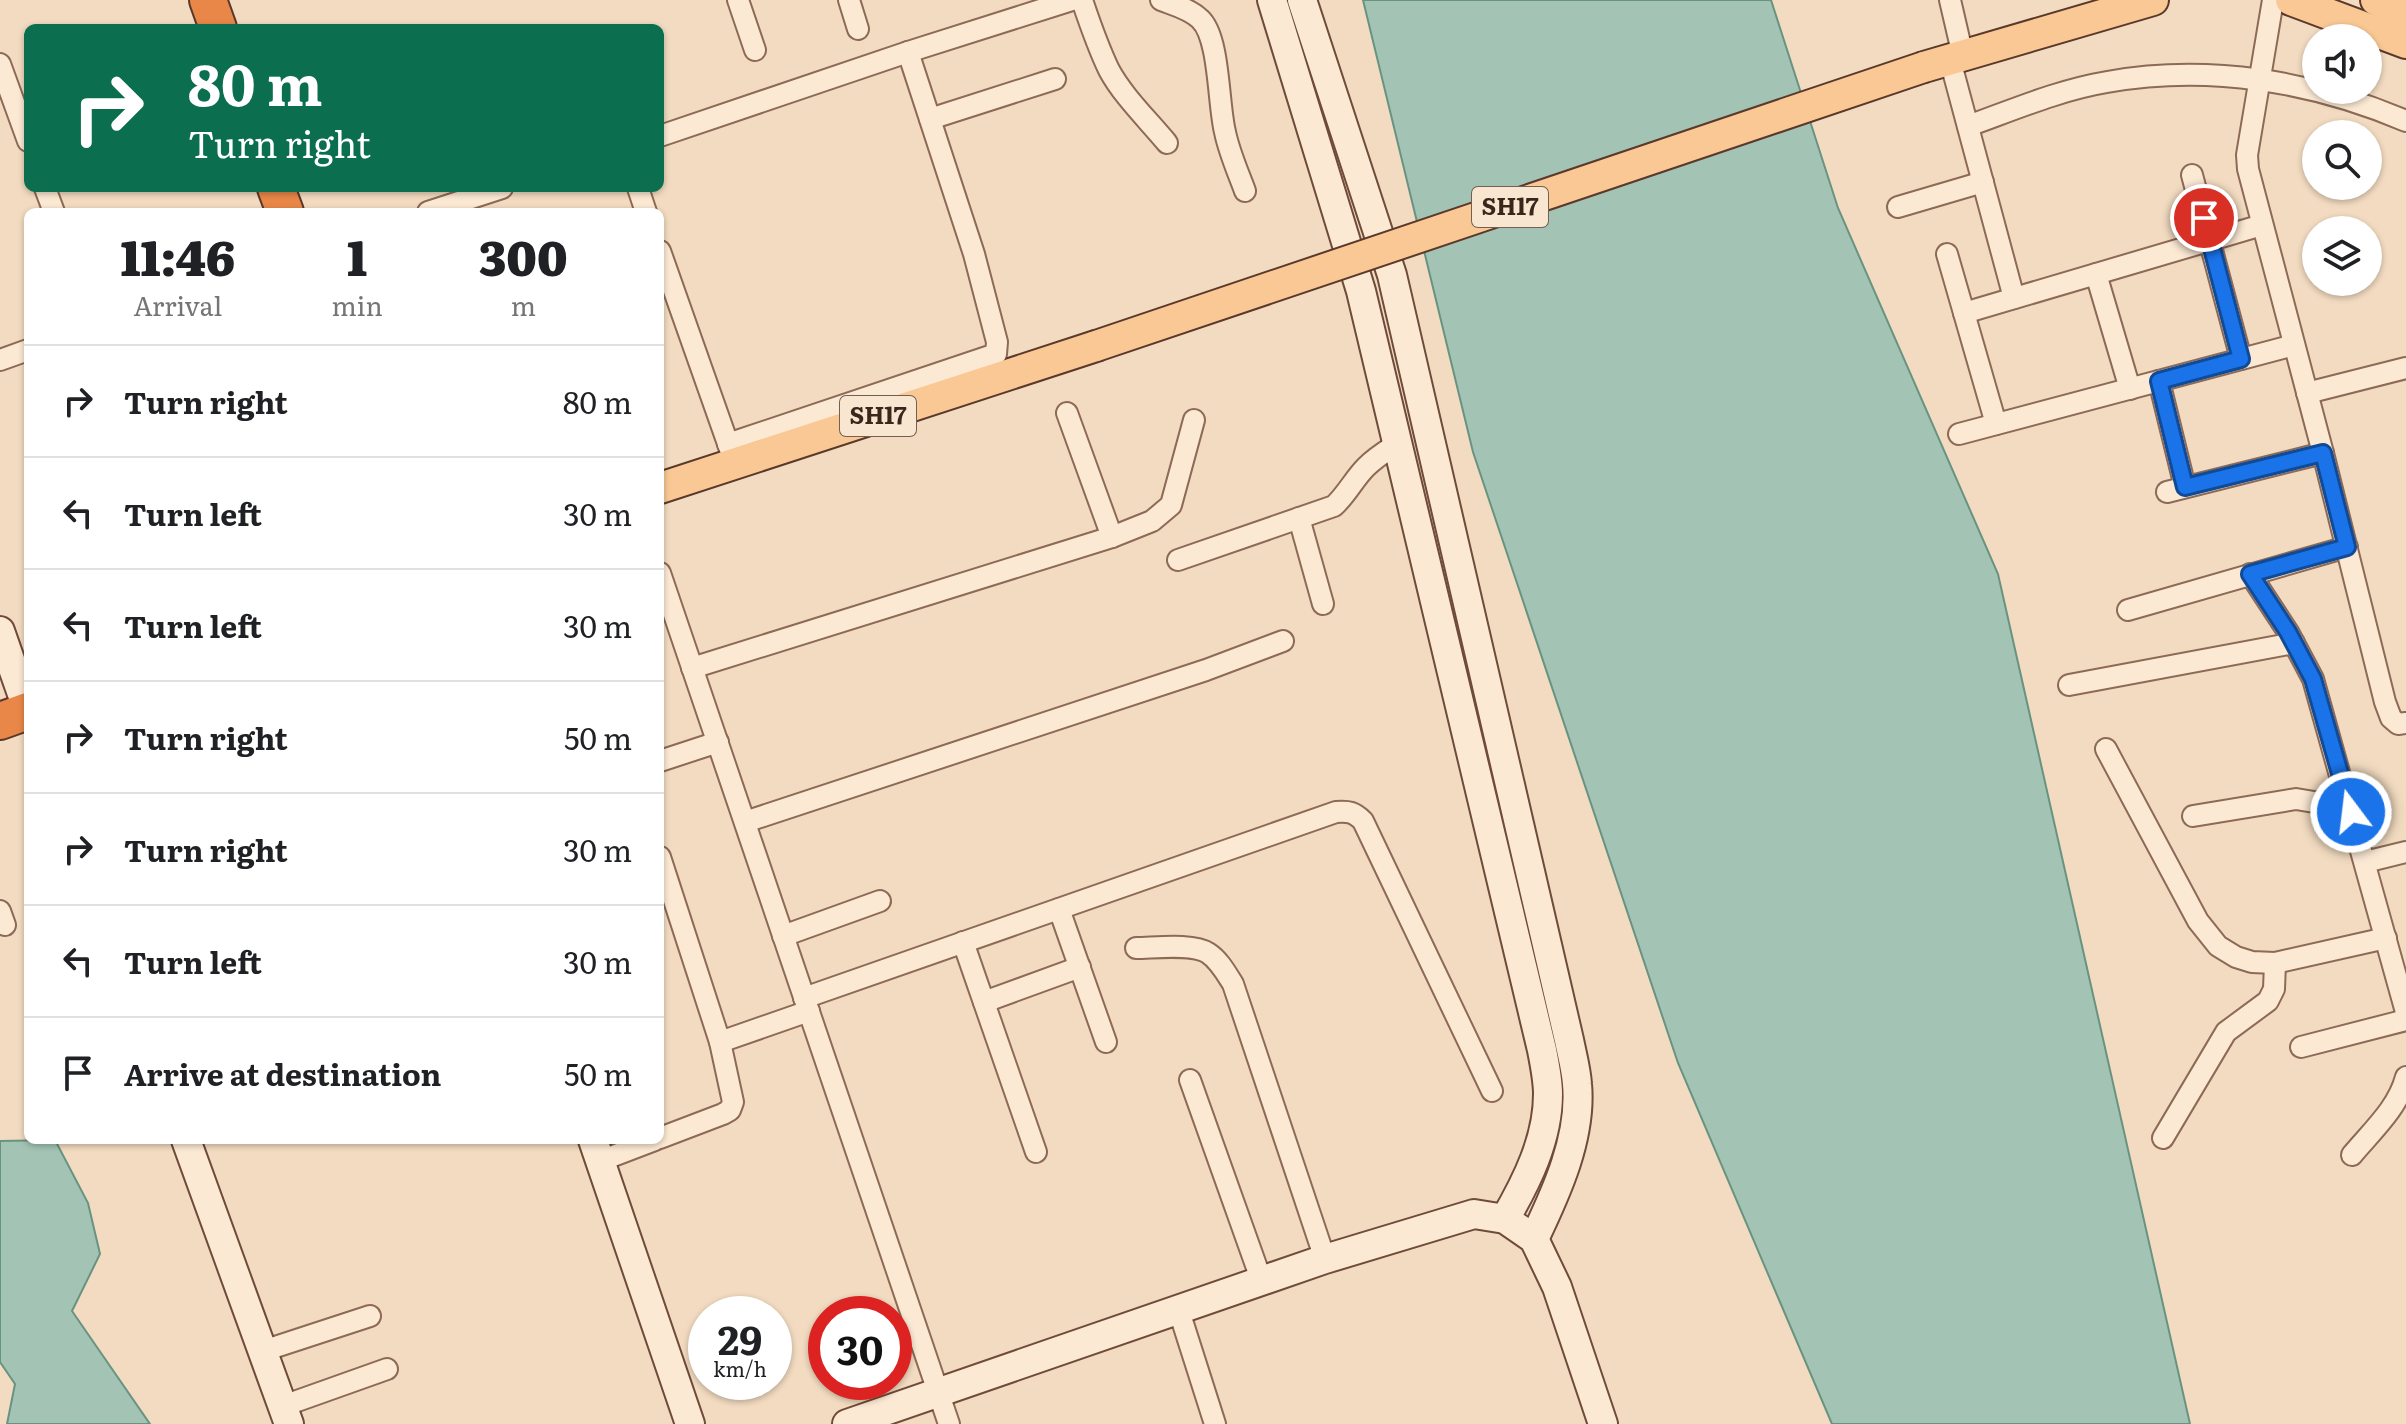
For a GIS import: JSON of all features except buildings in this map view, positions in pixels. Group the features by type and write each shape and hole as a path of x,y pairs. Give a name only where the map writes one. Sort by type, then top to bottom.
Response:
{"highway":[{"path":"185,0 194,24"},
{"path":"208,0 217,24"}],"main road":[{"name":"SH17","path":"664,486 731,453 1096,346 1946,61 2153,0"},
{"path":"2291,0 2406,43"},
{"path":"2376,0 2406,13"}],"street":[{"path":"738,0 755,50"},
{"path":"849,0 858,29"},
{"path":"664,135 1071,0 1121,88 1167,143"},
{"path":"1161,0 1190,12 1202,20 1206,28 1215,58 1225,135 1245,191"},
{"path":"1272,0 1361,291 1539,1035 1548,1091 1547,1121 1523,1188 1505,1219"},
{"path":"1302,0 1392,275 1569,1040 1577,1085 1576,1120 1554,1198 1534,1239"},
{"path":"1950,0 1946,61 1968,126 2014,298"},
{"path":"2273,0 2247,155 2248,169 2385,702 2391,718 2398,724 2406,723"},
{"path":"664,262 731,453 996,354 997,342 974,254 908,52"},
{"path":"0,64 24,130"},
{"path":"1968,126 2044,98 2106,82 2179,73 2260,79 2323,92 2406,121"},
{"path":"930,119 1055,79"},
{"path":"2192,175 2241,359"},
{"path":"1898,207 1983,182"},
{"path":"440,208 490,192"},
{"path":"1964,313 2262,225"},
{"path":"1947,254 1996,424"},
{"path":"2096,274 2130,389"},
{"path":"1959,434 2294,345"},
{"path":"0,360 24,351"},
{"path":"2307,393 2406,368"},
{"path":"2159,381 2176,490 2323,453"},
{"path":"1067,413 1112,537"},
{"path":"692,668 1112,537 1152,521 1171,505 1194,420"},
{"path":"1178,560 1334,506 1345,496 1364,468 1397,444"},
{"path":"1299,518 1323,604"},
{"path":"2128,610 2347,547"},
{"path":"2250,574 2313,679 2406,1012"},
{"path":"664,585 949,1424"},
{"path":"0,631 18,705"},
{"path":"745,822 1206,670 1283,641"},
{"path":"2069,685 2294,643"},
{"path":"664,760 718,742"},
{"path":"2106,749 2198,921 2218,946 2244,960 2275,963 2386,938"},
{"path":"2193,816 2296,799 2351,812"},
{"path":"720,1042 806,1004 963,942 1336,812 1348,811 1363,821 1492,1091"},
{"path":"2365,862 2406,852"},
{"path":"664,869 720,1042 733,1102 730,1110 664,1137"},
{"path":"783,936 880,901"},
{"path":"1059,909 1106,1042"},
{"path":"963,942 1036,1152"},
{"path":"1136,948 1194,948 1207,952 1220,963 1233,984 1325,1259"},
{"path":"2163,1138 2226,1032 2268,1001 2274,989 2275,963"},
{"path":"984,1002 1080,967"},
{"path":"2301,1047 2406,1020"},
{"path":"2352,1155 2393,1106 2402,1092 2406,1077"},
{"path":"1190,1080 1262,1282"},
{"path":"187,1144 286,1415 387,1369"},
{"path":"630,1144 597,1150 690,1424"},
{"path":"847,1424 1325,1259 1474,1214 1505,1219 1534,1239 1557,1287 1603,1424"},
{"path":"1179,1311 1215,1424"},
{"path":"263,1351 370,1316"}],"shaded area":[{"path":"1363,0 1771,0 1838,208 1998,574 2190,1424 1832,1424 1678,1063 1473,452"},
{"path":"0,1141 57,1144 88,1203 100,1254 72,1311 150,1424 7,1424 15,1384 0,1362"}],"route":[{"path":"2204,218 2241,359 2159,381 2185,487 2323,453 2347,547 2250,574 2288,632 2313,679 2351,812"}]}
